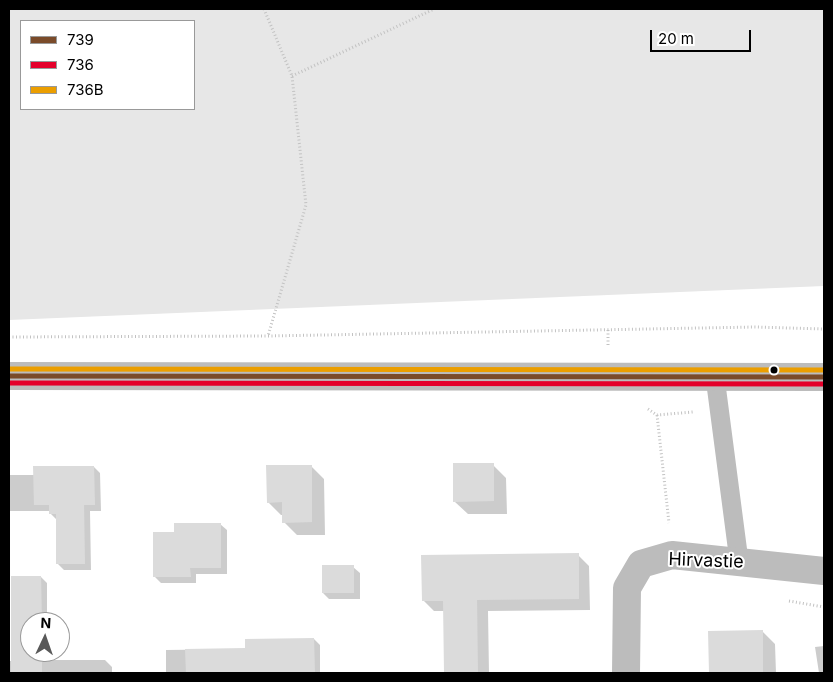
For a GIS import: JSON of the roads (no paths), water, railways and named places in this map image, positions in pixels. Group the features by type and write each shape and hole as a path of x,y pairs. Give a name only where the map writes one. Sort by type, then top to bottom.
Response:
{"street":[{"path":"9,376 824,377"},
{"name":"Hirvastie","path":"626,673 627,588 641,564 672,556 739,561 824,571"}],"lane":[{"path":"715,378 739,561"}]}
